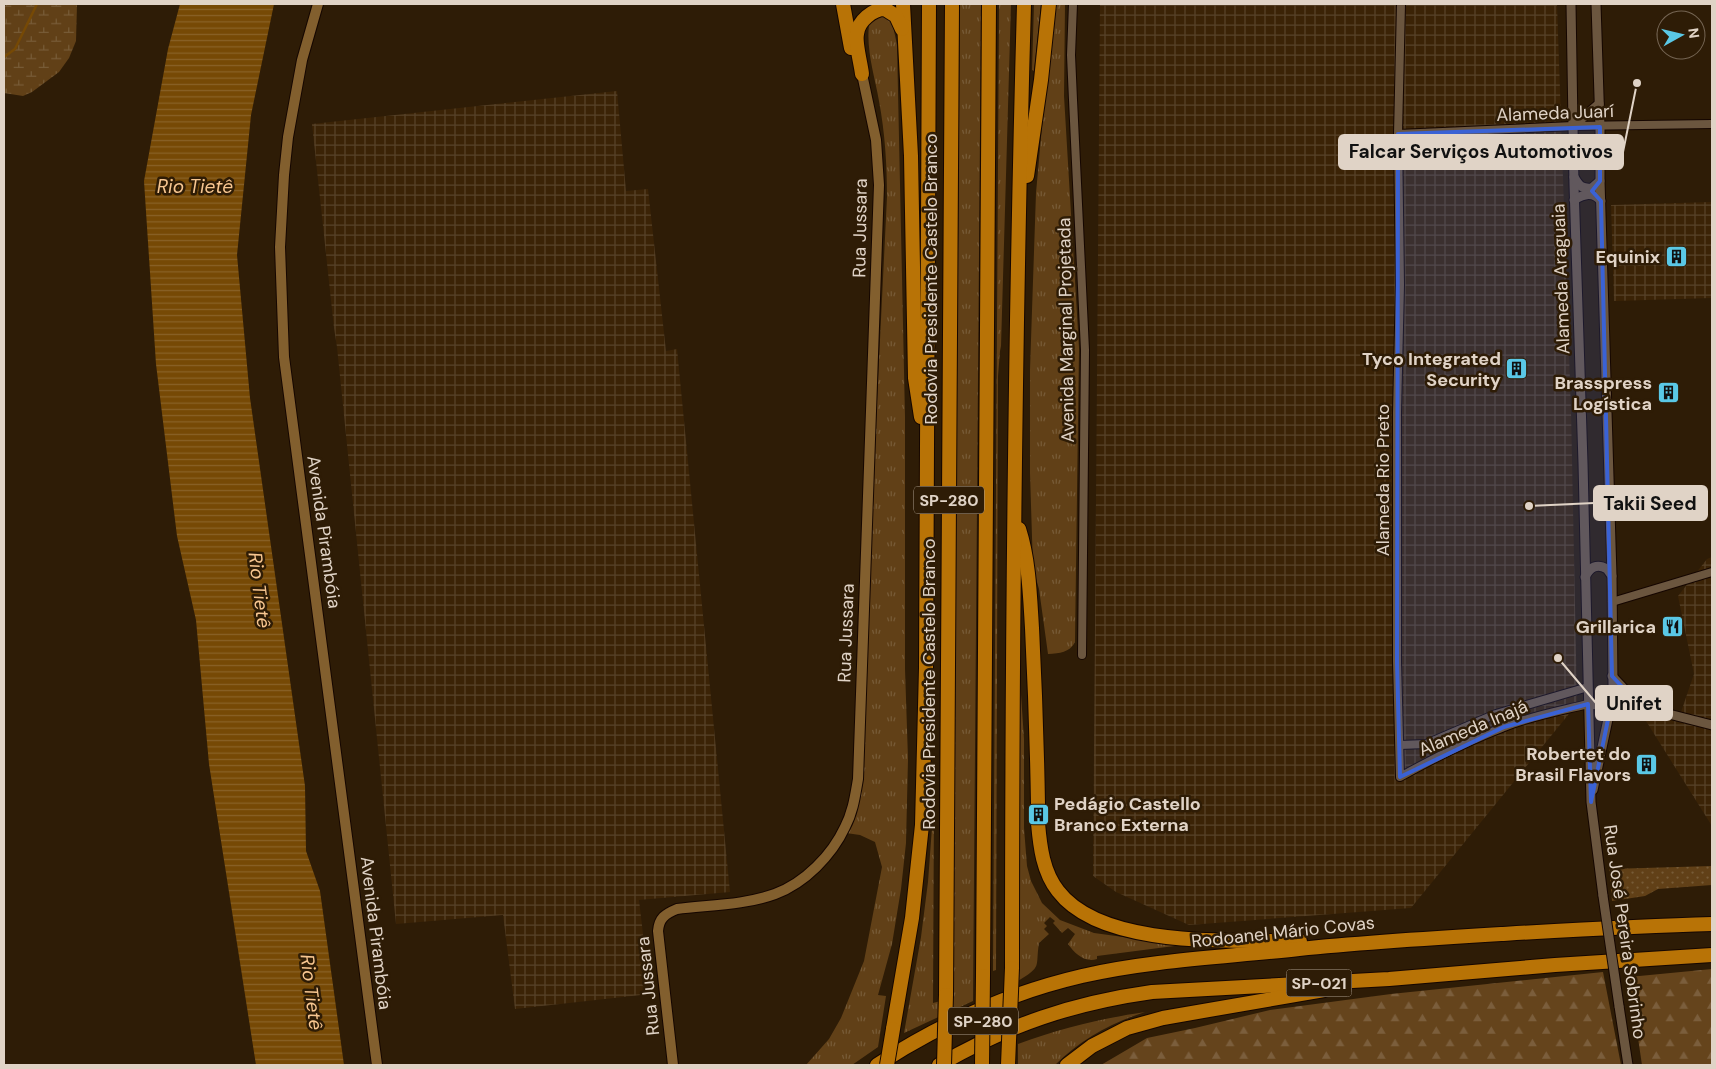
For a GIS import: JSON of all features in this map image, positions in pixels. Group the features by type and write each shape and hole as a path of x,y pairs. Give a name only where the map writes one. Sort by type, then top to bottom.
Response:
{"highway":[{"path":"843,4 853,56 862,74"},
{"path":"848,33 851,10 855,4"},
{"path":"904,4 910,156 915,378 918,408 927,447"},
{"path":"887,1065 912,918 922,825 926,668 929,4"},
{"path":"928,120 933,89 937,4"},
{"name":"Rodovia Presidente Castelo Branco","path":"944,1065 952,4"},
{"name":"SP-280","path":"982,1065 989,4"},
{"path":"1008,1065 1012,968 1011,787 1014,513 1024,4"},
{"path":"1018,238 1041,80 1049,4"},
{"path":"862,74 856,33 870,14 881,9 892,12 900,24 904,38"},
{"path":"1014,513 1025,554 1030,604 1036,694 1038,804"},
{"path":"1038,823 1042,855 1051,881 1075,908 1098,921 1146,934 1178,938 1364,942"},
{"name":"Rodoanel Mário Covas","path":"877,1065 911,1044 998,1002 1040,987 1081,976 1125,968 1364,942 1640,926 1712,924"},
{"name":"SP-021","path":"939,1065 967,1049 1033,1020 1074,1007 1152,992 1389,979 1555,965 1712,955"},
{"path":"1067,1065 1092,1046 1127,1028 1163,1018 1389,979"}],"main road":[{"name":"Avenida Pirambóia","path":"318,4 302,60 288,137 284,175 280,246 284,357 377,1065"},
{"name":"Rua Jussara","path":"673,1065 658,931 661,919 666,914 678,909 761,898 776,894 790,887 803,878 826,856 845,827 853,806 858,779 878,185 876,140 862,74"}],"street":[{"name":"Avenida Marginal Projetada","path":"1073,4 1071,23 1072,85 1085,350 1082,655"},
{"name":"Alameda Rio Preto","path":"1400,776 1397,662 1397,412 1400,285 1398,134 1401,4"},
{"name":"Alameda Araguaia","path":"1571,4 1574,200 1588,704"},
{"path":"1596,4 1612,576 1611,705"},
{"path":"1573,126 1599,104"},
{"name":"Alameda Juarí","path":"1398,134 1573,126 1712,124"},
{"path":"1574,177 1578,184 1584,188 1592,188 1600,181"},
{"path":"1574,200 1589,194 1597,196 1601,201"},
{"path":"1585,577 1590,569 1599,566 1607,569 1612,576"},
{"path":"1612,602 1712,572"},
{"path":"1612,676 1627,692 1656,711"},
{"name":"Alameda Inajá","path":"1400,745 1426,744 1496,714 1588,687"},
{"path":"1588,704 1656,711 1712,725"},
{"name":"Alameda Inajá","path":"1400,776 1434,758 1504,727 1531,718 1588,704"},
{"name":"Rua José Pereira Sobrinho","path":"1588,704 1590,802 1628,1065"},
{"name":"Rua José Pereira Sobrinho","path":"1590,802 1611,705"}],"highlighted area":[{"path":"1600,127 1600,181 1592,191 1601,201 1612,676 1627,692 1657,711 1611,705 1591,802 1588,704 1504,727 1400,777 1397,662 1398,134"}],"shaded area":[{"path":"1100,4 1557,4 1571,411 1577,704 1411,908 1189,925 1116,892 1093,876"},
{"path":"617,91 626,191 648,189 666,351 677,349 730,892 639,900 650,994 515,1009 503,915 396,924 337,347 312,124"},
{"name":"Equinix","path":"1712,202 1712,298 1614,301 1611,205"},
{"path":"1712,557 1712,826 1646,721 1681,712 1694,674 1678,596 1707,559"}],"green space":[{"path":"6,4 77,4 76,41 69,58 59,72 32,92 23,96 4,93 4,9"},
{"path":"960,4 981,4 973,1001 904,1033 921,937 928,882 934,800 933,1003 952,998"},
{"path":"999,4 1011,4 1001,346 998,376 996,970 993,971"},
{"path":"1034,4 1041,4 1034,71 1032,70"},
{"path":"1053,4 1065,4 1064,96 1079,348 1075,642 1067,650 1048,654 1039,589 1033,568 1030,473 1030,370 1036,193"},
{"path":"882,14 892,21 897,45 905,417 905,669 908,759 906,843 892,944 878,995 886,996 878,1047 852,1065 806,1065 829,1039 841,1018 864,961 882,867 875,842 860,835 846,833 857,809 887,197 883,125 870,54 869,25 867,24"},
{"path":"1019,665 1024,739 1024,828 1027,866 1031,881 1042,903 1060,920 1094,933 1182,945 1097,956 1097,959 1088,960 1077,954 1068,944 1075,934 1068,928 1062,933 1053,923 1055,921 1050,917 1044,923 1047,926 1044,929 1049,934 1039,943 1035,969 1018,981 1020,896"},
{"path":"1712,866 1712,885 1658,889 1645,896 1612,901 1609,869"},
{"path":"1712,969 1712,1065 1642,1065 1629,977"},
{"path":"1603,972 1621,1065 1101,1065 1147,1038 1270,1010 1391,994"},
{"path":"1145,1012 1120,1021 1097,1033 1075,1047 1055,1065 1018,1065 1018,1044 1081,1025"}],"water":[{"name":"Rio Tietê","path":"180,4 274,4 251,115 237,255 250,398 305,786 306,851 320,891 344,1065 256,1065 209,764 196,620 177,536 156,364 144,181 168,49"}],"waterway":[{"path":"4,57 15,49 37,4"}],"place":[{"name":"Falcar Serviços Automotivos","path":"1637,83"},
{"name":"Equinix","path":"1676,257"},
{"name":"Tyco Integrated Security","path":"1517,369"},
{"name":"Brasspress Logística","path":"1668,393"},
{"name":"Takii Seed","path":"1529,506"},
{"name":"Grillarica","path":"1672,627"},
{"name":"Unifet","path":"1558,658"},
{"name":"Robertet do Brasil Flavors","path":"1647,764"},
{"name":"Pedágio Castello Branco Externa","path":"1038,814"}]}
